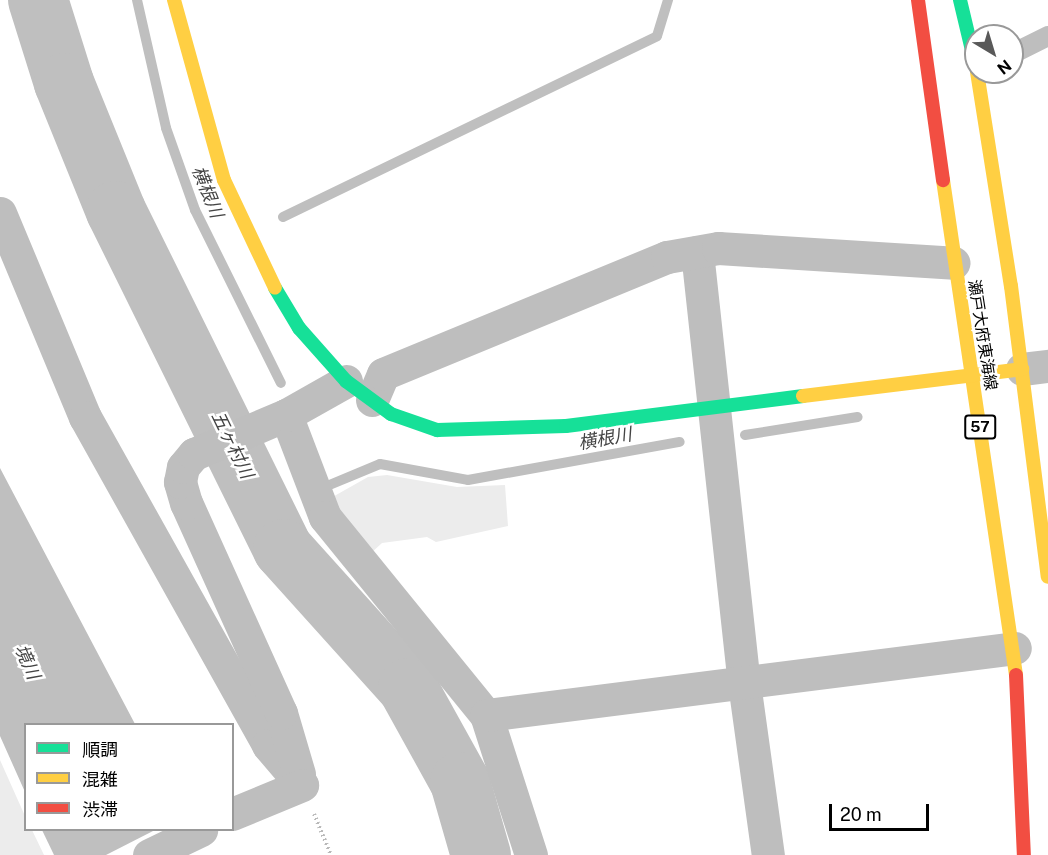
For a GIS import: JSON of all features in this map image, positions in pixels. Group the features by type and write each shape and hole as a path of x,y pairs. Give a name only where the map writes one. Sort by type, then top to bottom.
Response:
{"main road":[{"path":"174,0 224,180 246,233 299,327 346,381 391,414 437,430 566,426 1035,367"},
{"name":"瀬戸大府東海線","path":"918,0 924,26 954,262 1015,648 1024,855"},
{"path":"960,0 966,24"},
{"name":"瀬戸大府東海線","path":"979,84 1035,367 1048,576"}],"street":[{"path":"0,213 85,417 268,745 302,785"},
{"path":"372,400 383,374 667,256 718,248 954,262"},
{"path":"697,252 744,683 768,855"},
{"path":"302,785 281,714 186,503 180,482 183,467 194,454 280,418 346,381"},
{"path":"280,418 325,517 486,715 531,855"},
{"path":"486,715 1015,648"},
{"path":"234,813 302,785"},
{"path":"149,855 199,831"}],"lane":[{"path":"1024,48 1048,36"}],"path":[{"path":"302,785 332,855"}],"shaded area":[{"path":"387,475 457,487 505,485 508,526 436,542 427,537 382,543 370,554 329,499 368,477"},
{"path":"0,760 24,814 24,831 32,831 44,855 0,855"}],"water":[{"name":"境川","path":"0,468 134,723 24,723 24,790 0,736"},
{"path":"42,831 153,831 106,855 54,855"}],"waterway":[{"name":"五ヶ村川","path":"38,0 64,83 116,211 283,549 408,688 460,782 481,855"},
{"name":"横根川","path":"137,0 166,128 195,210 281,383"},
{"path":"283,217 657,36 668,0"},
{"name":"横根川","path":"745,435 858,417"},
{"name":"横根川","path":"327,486 380,464 468,480 680,442"}],"traffic: fast":[{"path":"960,0 966,24"},
{"path":"275,288 299,328 346,381 391,414 437,430 566,426 803,396"}],"traffic: slow":[{"path":"174,0 224,180 275,288"},
{"path":"979,84 1011,286 1048,577"},
{"path":"943,180 1016,675"},
{"path":"803,396 1022,369"}],"traffic: jam":[{"path":"918,0 943,180"},
{"path":"1016,675 1024,855"}]}
